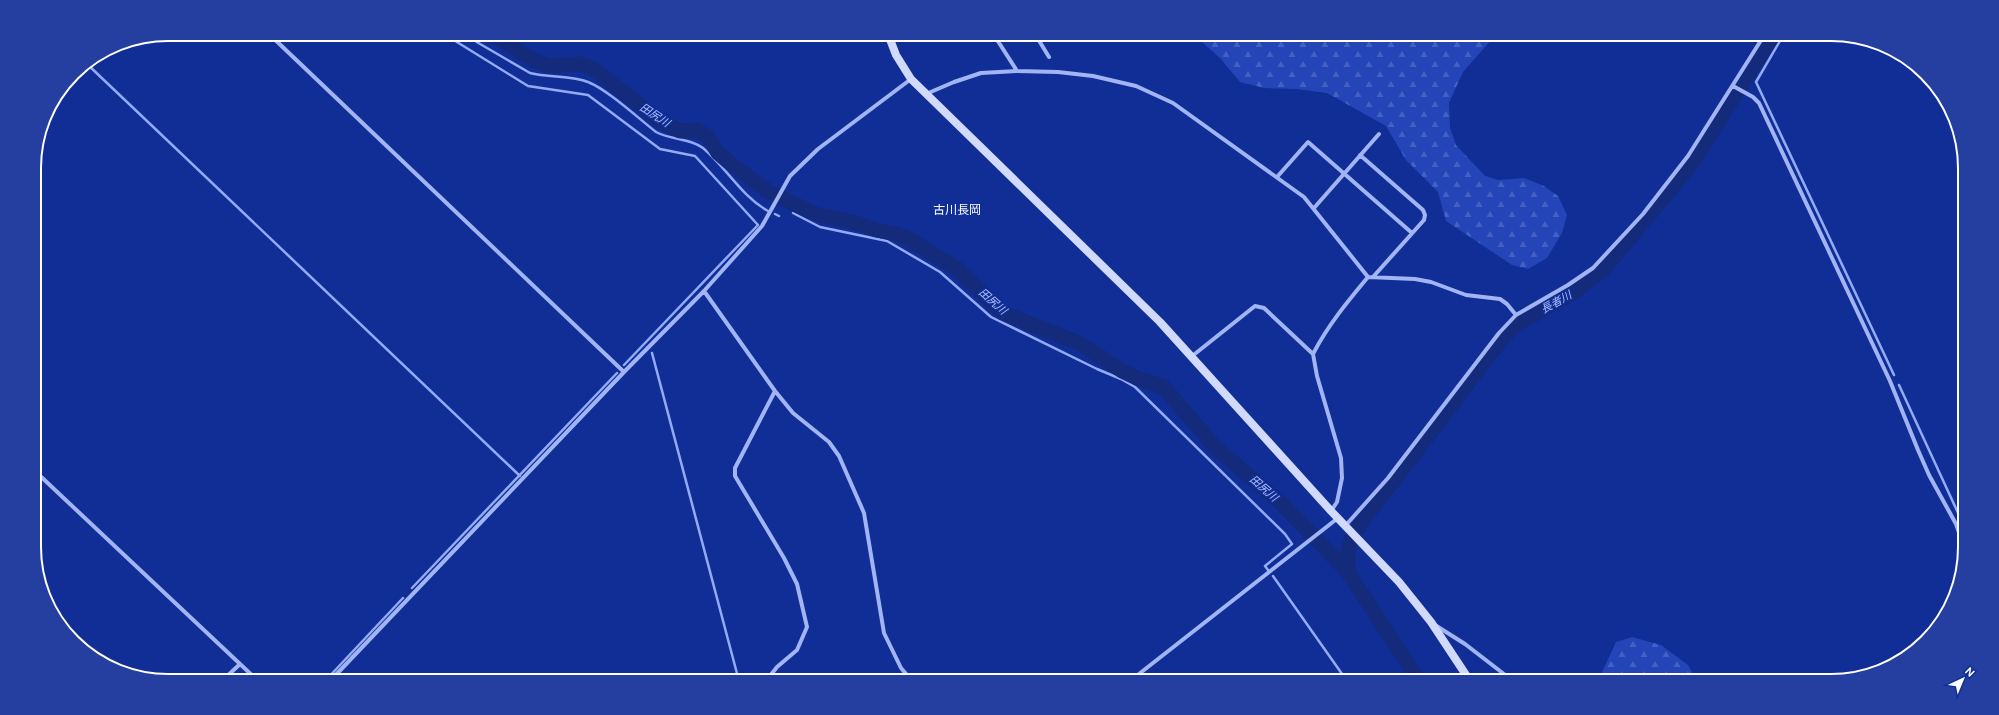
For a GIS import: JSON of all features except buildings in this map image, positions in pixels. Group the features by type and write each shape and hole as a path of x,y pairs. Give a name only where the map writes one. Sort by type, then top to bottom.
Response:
{"street":[{"path":"276,41 624,372"},
{"path":"891,41 896,55 912,79 926,94 1129,290 1331,511 1348,527 1399,582 1431,622 1465,674"},
{"path":"998,41 1017,71"},
{"path":"1039,41 1049,57"},
{"path":"1348,527 1388,478 1494,339 1516,315 1580,278 1600,261 1673,177 1734,87 1761,41"},
{"path":"926,94 954,82 981,73 1017,71 1058,72 1093,76 1136,86 1173,103 1304,197 1368,277"},
{"path":"337,674 624,372 704,291 762,226 790,176 818,150 912,79"},
{"path":"1734,87 1743,91 1759,103 1890,381 1929,474 1958,530"},
{"path":"1314,208 1379,134"},
{"path":"1277,177 1308,142 1412,233"},
{"path":"1360,155 1423,210 1425,214 1424,220 1374,277"},
{"path":"1313,354 1321,338 1345,304 1368,277 1426,281 1466,295 1500,299 1507,304 1516,315"},
{"path":"704,291 775,391 793,413 829,442 839,456 864,513 884,633 901,668 906,674"},
{"path":"1191,357 1216,335 1255,306 1264,308 1313,354 1317,376 1341,458 1342,478 1337,502 1331,511"},
{"path":"772,674 777,667 798,650 807,627 797,584 784,558 735,476 735,468 775,391"},
{"path":"41,477 251,674"},
{"path":"1139,674 1338,518"},
{"path":"1431,622 1465,644 1504,674"},
{"path":"229,674 240,664"}],"green space":[{"path":"1166,41 1201,41 1167,42"},
{"path":"1201,41 1490,41 1463,72 1449,103 1450,128 1456,145 1485,176 1498,180 1524,178 1544,186 1558,196 1567,215 1562,233 1547,258 1528,269 1512,265 1446,221 1438,192 1406,160 1386,126 1327,93 1297,89 1264,88 1240,82 1220,58"},
{"path":"1632,637 1661,645 1688,665 1693,674 1601,674 1616,642"}],"waterway":[{"path":"455,41 528,86 588,95 660,149 695,156 758,225 624,365"},
{"path":"475,41 530,73 545,76 575,78 588,82 605,91 656,132 662,135 692,142 703,148 750,198 768,211"},
{"name":"田尻川","path":"503,41 533,60 548,66 579,64 587,66 598,72 658,120 680,131 697,130 708,137 718,153 769,192 815,214 853,222 907,238 956,268 1003,313 1081,344 1122,371 1139,379 1164,387 1214,446 1282,504 1348,572 1414,674"},
{"name":"長者川","path":"1348,572 1348,552 1350,542 1360,524 1490,354 1506,335 1519,323 1573,293 1604,269 1690,166 1770,41"},
{"path":"1780,41 1756,82 1894,375"},
{"path":"91,67 520,476"},
{"path":"793,213 820,227 887,241 940,272 991,317 1135,387 1285,534 1292,544 1265,566 1268,570"},
{"path":"775,214 779,216"},
{"path":"652,353 737,674"},
{"path":"412,588 617,373"},
{"path":"1899,385 1958,513"},
{"path":"1273,576 1342,674"},
{"path":"332,674 403,598"}],"district":[{"name":"古川長岡","path":"957,210"}]}
